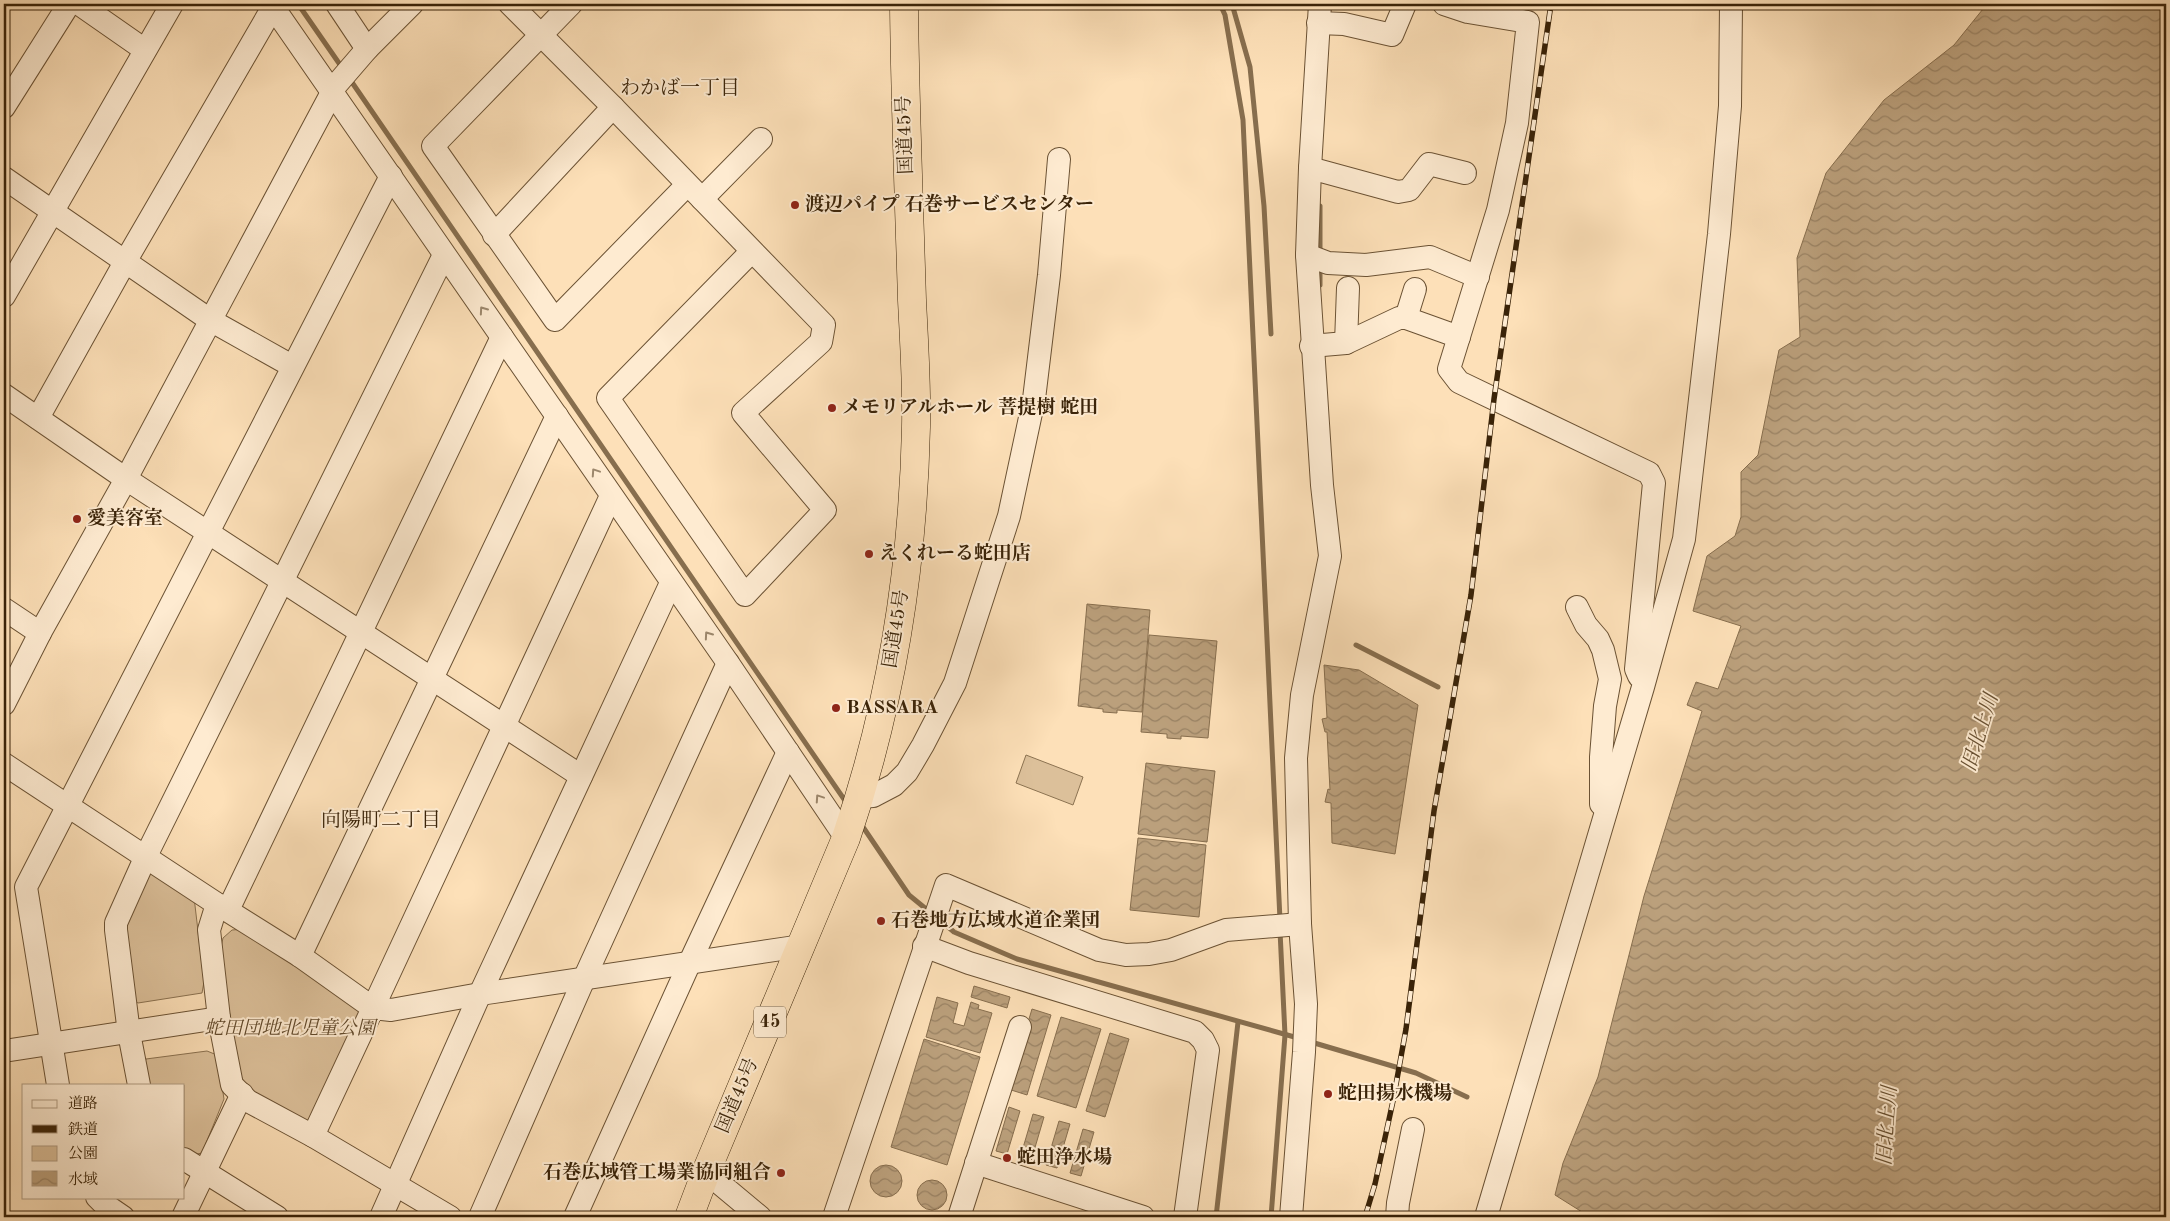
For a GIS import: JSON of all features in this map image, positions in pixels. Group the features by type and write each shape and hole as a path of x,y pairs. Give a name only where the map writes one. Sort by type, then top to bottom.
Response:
{"highway":[{"name":"国道45号","path":"689,1217 706,1172 802,946 853,816 887,693 901,617 912,508 916,426 904,90 904,4"}],"street":[{"path":"4,107 69,4"},
{"path":"79,4 145,50"},
{"path":"4,296 172,4"},
{"path":"338,4 362,56"},
{"path":"4,704 40,633 126,479 335,88 362,56 412,4"},
{"path":"510,4 613,106 824,325 821,342 743,414 825,510 746,595 608,398 752,251"},
{"path":"571,4 433,146 555,320 695,192 761,139"},
{"path":"1291,1217 1305,1042 1306,1004 1300,924 1296,758 1302,695 1330,556 1322,485 1307,255 1316,170 1324,19 1392,36 1405,4"},
{"path":"1444,4 1468,12 1528,22 1516,123 1498,210 1449,369 1459,382 1650,473 1654,483 1636,669 1643,687"},
{"path":"1486,1217 1643,687 1684,539 1720,225 1730,106 1731,4"},
{"path":"1731,69 1743,30 1747,4"},
{"path":"38,418 272,5 335,88 390,176 788,752 853,816 873,796 894,785 906,772 923,745 954,683 1009,516 1034,399 1049,275 1059,159"},
{"path":"494,235 613,106"},
{"path":"1316,170 1398,192 1409,190 1429,164 1465,173"},
{"path":"58,1084 26,888 390,176"},
{"path":"4,178 210,320 292,366"},
{"path":"139,1084 130,1033 116,923 146,856 444,255"},
{"path":"1307,255 1328,263 1374,265 1430,257 1478,277"},
{"path":"1346,343 1348,288"},
{"path":"1406,318 1415,290"},
{"path":"1312,346 1346,343 1399,318 1406,318 1459,337"},
{"path":"450,1217 248,1100 232,1085 219,1018 208,930 222,907 360,631 502,337"},
{"path":"7,404 38,418 126,479 581,776"},
{"path":"300,956 557,416"},
{"path":"313,1136 611,496"},
{"path":"380,1217 480,994 671,583"},
{"path":"1577,607 1586,625 1598,639 1610,679 1601,757 1601,828"},
{"path":"4,609 40,633"},
{"path":"480,1217 584,979 728,663"},
{"path":"575,1217 690,962 788,752"},
{"path":"4,764 300,956 373,1008 391,1010 480,994 802,946"},
{"path":"834,1217 946,885 1099,950 1126,955 1149,954 1171,950 1226,930 1300,924"},
{"path":"924,946 969,963 1194,1032 1203,1040 1208,1050 1185,1217"},
{"path":"4,1051 219,1018"},
{"path":"959,1217 1020,1027"},
{"path":"183,1217 242,1094"},
{"path":"1397,1217 1398,1203 1413,1129"},
{"path":"185,1160 277,1217"},
{"path":"976,1163 1143,1217"},
{"path":"706,1172 760,1217"},
{"path":"98,1198 123,1217"}],"green space":[{"path":"1026,755 1083,777 1073,805 1016,783"},
{"path":"153,871 194,897 204,982 202,993 138,1003 133,1000 123,922 146,873"},
{"name":"蛇田団地北児童公園","path":"246,929 360,1005 363,1015 314,1120 304,1123 247,1088 238,1070 220,952 223,938 232,930"},
{"path":"207,1051 217,1055 224,1099 202,1153 192,1155 185,1150 185,1084 147,1084 143,1067 146,1059"}],"water":[{"name":"旧北上川","path":"1987,4 2166,4 2166,1217 1590,1217 1555,1195 1563,1163 1598,1077 1644,896 1702,711 1687,705 1696,682 1718,689 1741,626 1693,611 1707,556 1735,536 1741,517 1741,472 1758,455 1779,350 1800,337 1797,258 1826,173 1884,100 1954,45"},
{"path":"1087,604 1150,610 1142,712 1117,710 1117,713 1103,712 1103,709 1078,706"},
{"path":"1149,635 1217,641 1208,738 1181,736 1181,739 1167,738 1167,734 1141,732"},
{"path":"1324,665 1359,670 1418,705 1395,854 1332,843 1331,803 1325,802 1328,789 1330,790 1327,732 1325,732 1322,719 1327,718"},
{"path":"1146,763 1215,771 1207,842 1138,834"},
{"path":"1138,838 1206,845 1199,917 1130,910"},
{"path":"974,986 1010,997 1007,1008 971,997"},
{"path":"937,997 958,1003 953,1023 964,1026 971,1002 979,1005 978,1009 992,1013 980,1053 926,1037"},
{"path":"1032,1009 1051,1015 1027,1095 1008,1089"},
{"path":"1061,1017 1101,1029 1076,1108 1037,1096"},
{"path":"1110,1033 1129,1039 1105,1117 1086,1111"},
{"path":"924,1039 980,1057 947,1165 891,1147"},
{"path":"1009,1107 1020,1111 1007,1154 996,1151"},
{"path":"1033,1114 1044,1117 1031,1161 1020,1158"},
{"path":"1059,1121 1070,1124 1057,1168 1046,1165"},
{"path":"1083,1129 1094,1132 1081,1176 1070,1173"},
{"path":"886,1165 892,1166 897,1170 901,1175 901,1187 897,1192 892,1196 886,1197 880,1196 875,1192 871,1187 870,1181 871,1175 875,1170 880,1166"},
{"path":"932,1180 943,1184 947,1195 943,1206 932,1210 921,1206 917,1195 921,1184"}],"waterway":[{"path":"298,4 343,69"},
{"path":"1220,4 1225,15 1243,120 1280,920"},
{"path":"1232,4 1250,67 1264,206 1271,334"},
{"path":"349,78 848,805"},
{"path":"1320,206 1320,253"},
{"path":"1320,266 1320,285"},
{"path":"1356,645 1438,687"},
{"path":"861,824 909,895 931,913"},
{"path":"940,920 954,932 1017,959 1298,1038"},
{"path":"1271,1217 1285,1035 1280,931"},
{"path":"1216,1217 1238,1022"},
{"path":"1311,1042 1416,1073 1467,1097"}],"railway":[{"path":"1365,1217 1375,1184 1406,1029 1434,811 1471,595 1494,399 1551,4"}],"place":[{"name":"渡辺パイプ 石巻サービスセンター","path":"795,205"},
{"name":"メモリアルホール 菩提樹 蛇田","path":"832,408"},
{"name":"愛美容室","path":"77,519"},
{"name":"えくれーる蛇田店","path":"869,554"},
{"name":"BASSARA","path":"836,708"},
{"name":"石巻地方広域水道企業団","path":"881,921"},
{"name":"蛇田揚水機場","path":"1328,1094"},
{"name":"蛇田浄水場","path":"1007,1158"},
{"name":"石巻広域管工場業協同組合","path":"781,1173"}],"district":[{"name":"わかば一丁目","path":"680,89"},
{"name":"向陽町二丁目","path":"381,821"}]}
